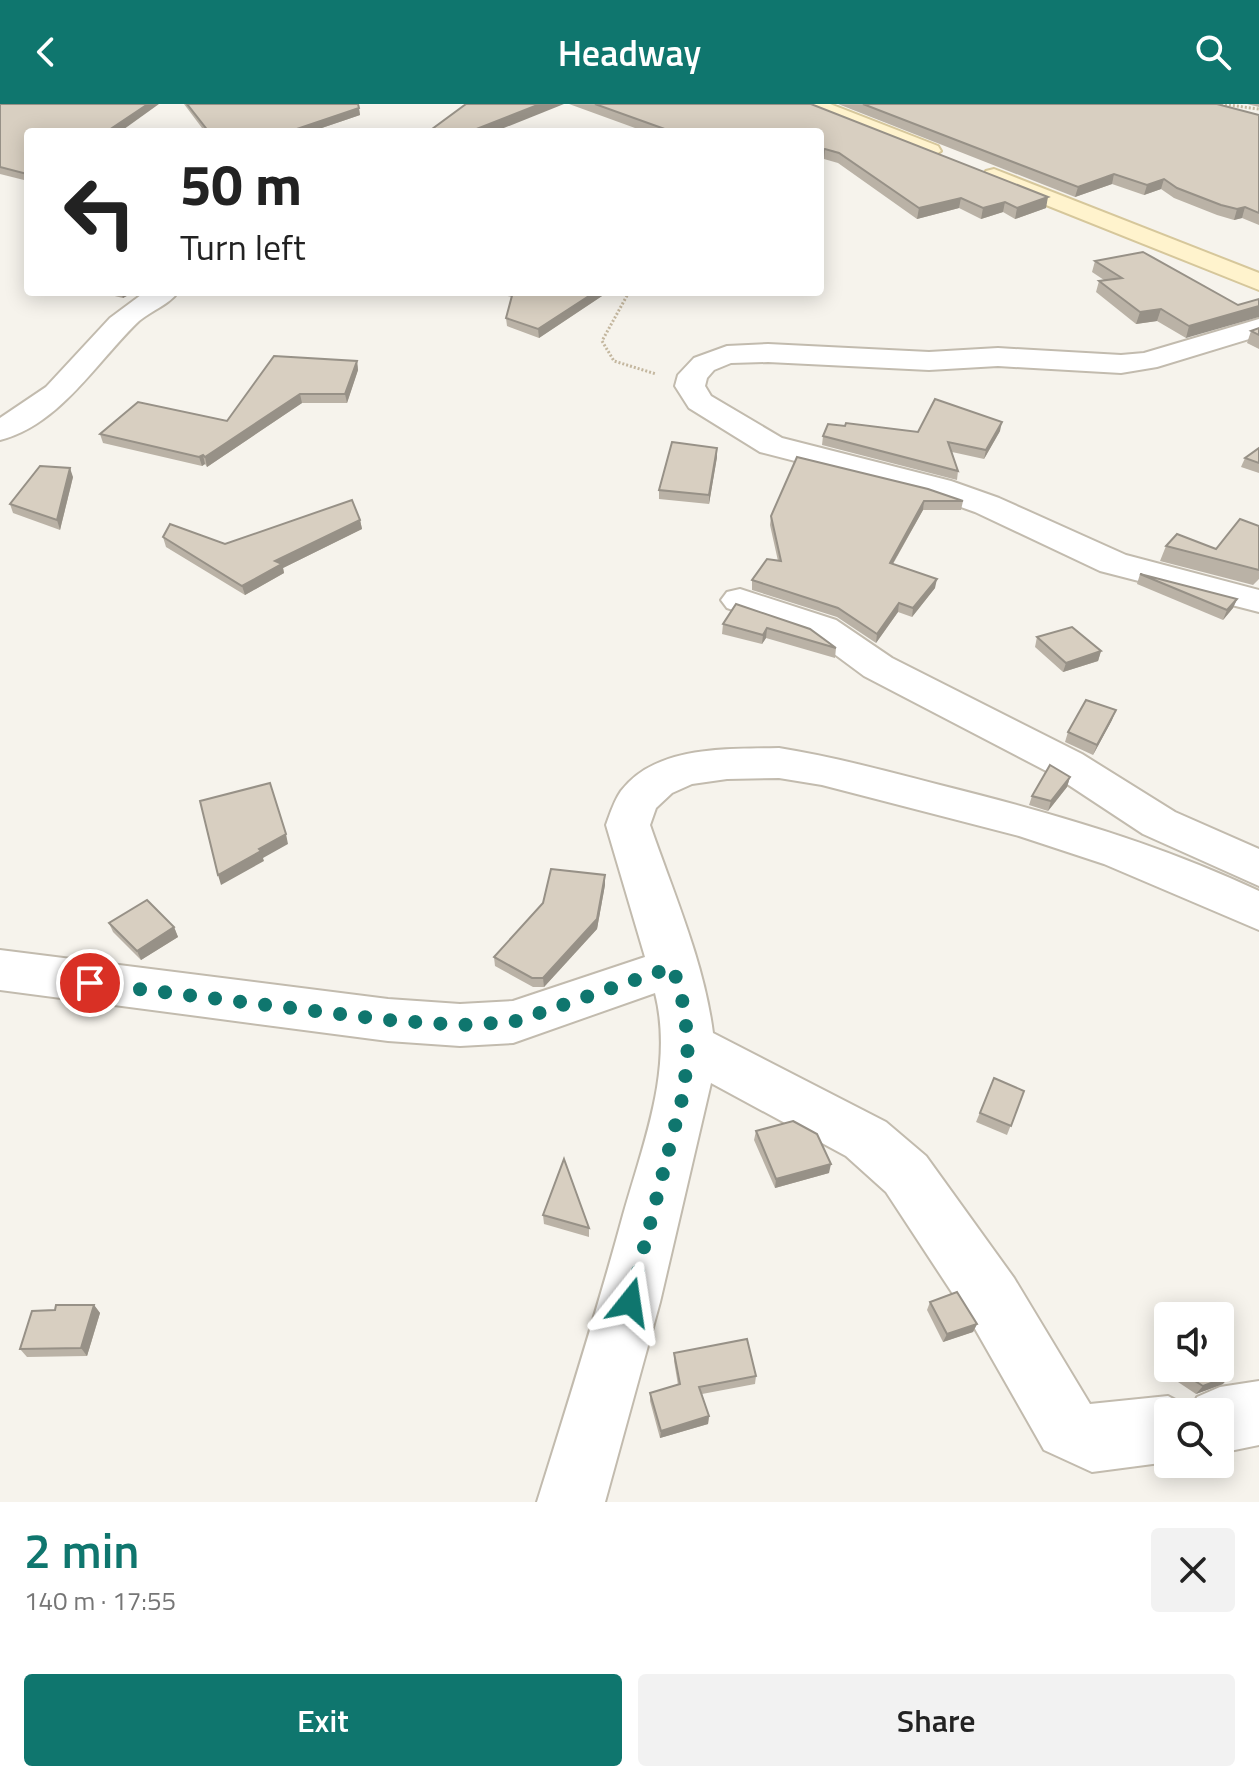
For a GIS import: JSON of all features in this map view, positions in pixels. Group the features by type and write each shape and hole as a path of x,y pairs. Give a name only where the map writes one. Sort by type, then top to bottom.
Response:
{"street":[{"path":"812,104 946,157"},
{"path":"976,169 1259,282"},
{"path":"0,431 57,393 130,314 156,296"},
{"path":"1259,327 1147,361 1121,364 998,357 892,360 768,353 727,355 712,359 693,375 690,386 700,402 771,445 939,488 987,505 1113,563 1259,601"},
{"path":"740,600 823,628 878,667 1067,764 1159,823 1259,869"},
{"path":"571,1502 622,1332 684,1091 688,1045 684,1007 628,825 637,801 657,782 684,770 727,764 779,763 822,770 1026,822 1120,852 1259,912"},
{"path":"0,970 372,1018 460,1025 513,1022 673,967"},
{"path":"688,1045 866,1139 906,1174 992,1299 1067,1427 1092,1439 1154,1431"},
{"path":"1234,1417 1259,1413"}],"path":[{"path":"1221,104 1259,109"},
{"path":"627,296 602,341 614,361 665,376 693,375"}],"building":[{"path":"0,104 148,104 112,128 24,128 24,173 0,167"},
{"path":"187,104 358,104 359,108 300,128 206,128"},
{"path":"466,104 540,104 479,128 433,128"},
{"path":"595,104 811,104 1048,197 1017,208 1005,202 983,208 961,198 919,208 839,153 824,149 824,128 662,128"},
{"path":"863,104 1217,104 1259,115 1259,213 1245,207 1237,209 1221,205 1177,188 1164,179 1147,185 1114,174 1078,187"},
{"path":"1143,252 1238,305 1259,299 1259,306 1189,326 1161,309 1140,312 1099,281 1122,278 1095,261"},
{"path":"512,296 589,296 538,329 506,318"},
{"path":"274,356 357,361 345,394 300,394 205,457 100,434 138,402 227,421"},
{"path":"935,399 1002,422 986,450 948,442 958,471 823,436 828,424 845,426 846,423 918,432"},
{"path":"672,442 717,448 709,495 659,490"},
{"path":"1259,448 1259,463 1245,458"},
{"path":"797,457 928,489 963,501 924,501 890,563 937,579 913,608 899,603 877,634 838,608 752,580 767,559 781,561 771,516"},
{"path":"40,466 70,468 57,520 10,504"},
{"path":"352,500 360,520 275,561 282,564 242,586 163,537 170,524 225,544"},
{"path":"1240,519 1259,526 1259,570 1166,546 1177,534 1216,549"},
{"path":"1140,574 1237,599 1227,610"},
{"path":"736,604 810,629 836,648 767,628 763,635 723,624"},
{"path":"1072,627 1101,651 1066,663 1037,637"},
{"path":"1086,700 1116,710 1097,745 1068,732"},
{"path":"1050,765 1070,777 1051,801 1032,796"},
{"path":"270,783 286,834 218,875 200,801"},
{"path":"551,869 605,875 597,919 543,978 532,978 494,957 543,903"},
{"path":"147,900 174,927 137,951 109,923"},
{"path":"994,1078 1024,1091 1011,1126 980,1113"},
{"path":"793,1121 817,1134 831,1164 776,1179 756,1131"},
{"path":"564,1159 589,1228 543,1215"},
{"path":"957,1292 977,1324 947,1334 930,1302"},
{"path":"56,1305 94,1305 81,1348 20,1349 32,1311 55,1310"},
{"path":"747,1339 756,1376 699,1387 709,1416 661,1431 650,1393 680,1384 674,1353"}],"route":[{"path":"90,983 388,1020 460,1025 513,1022 673,967 684,1007 688,1045 684,1091 630,1302"}]}
